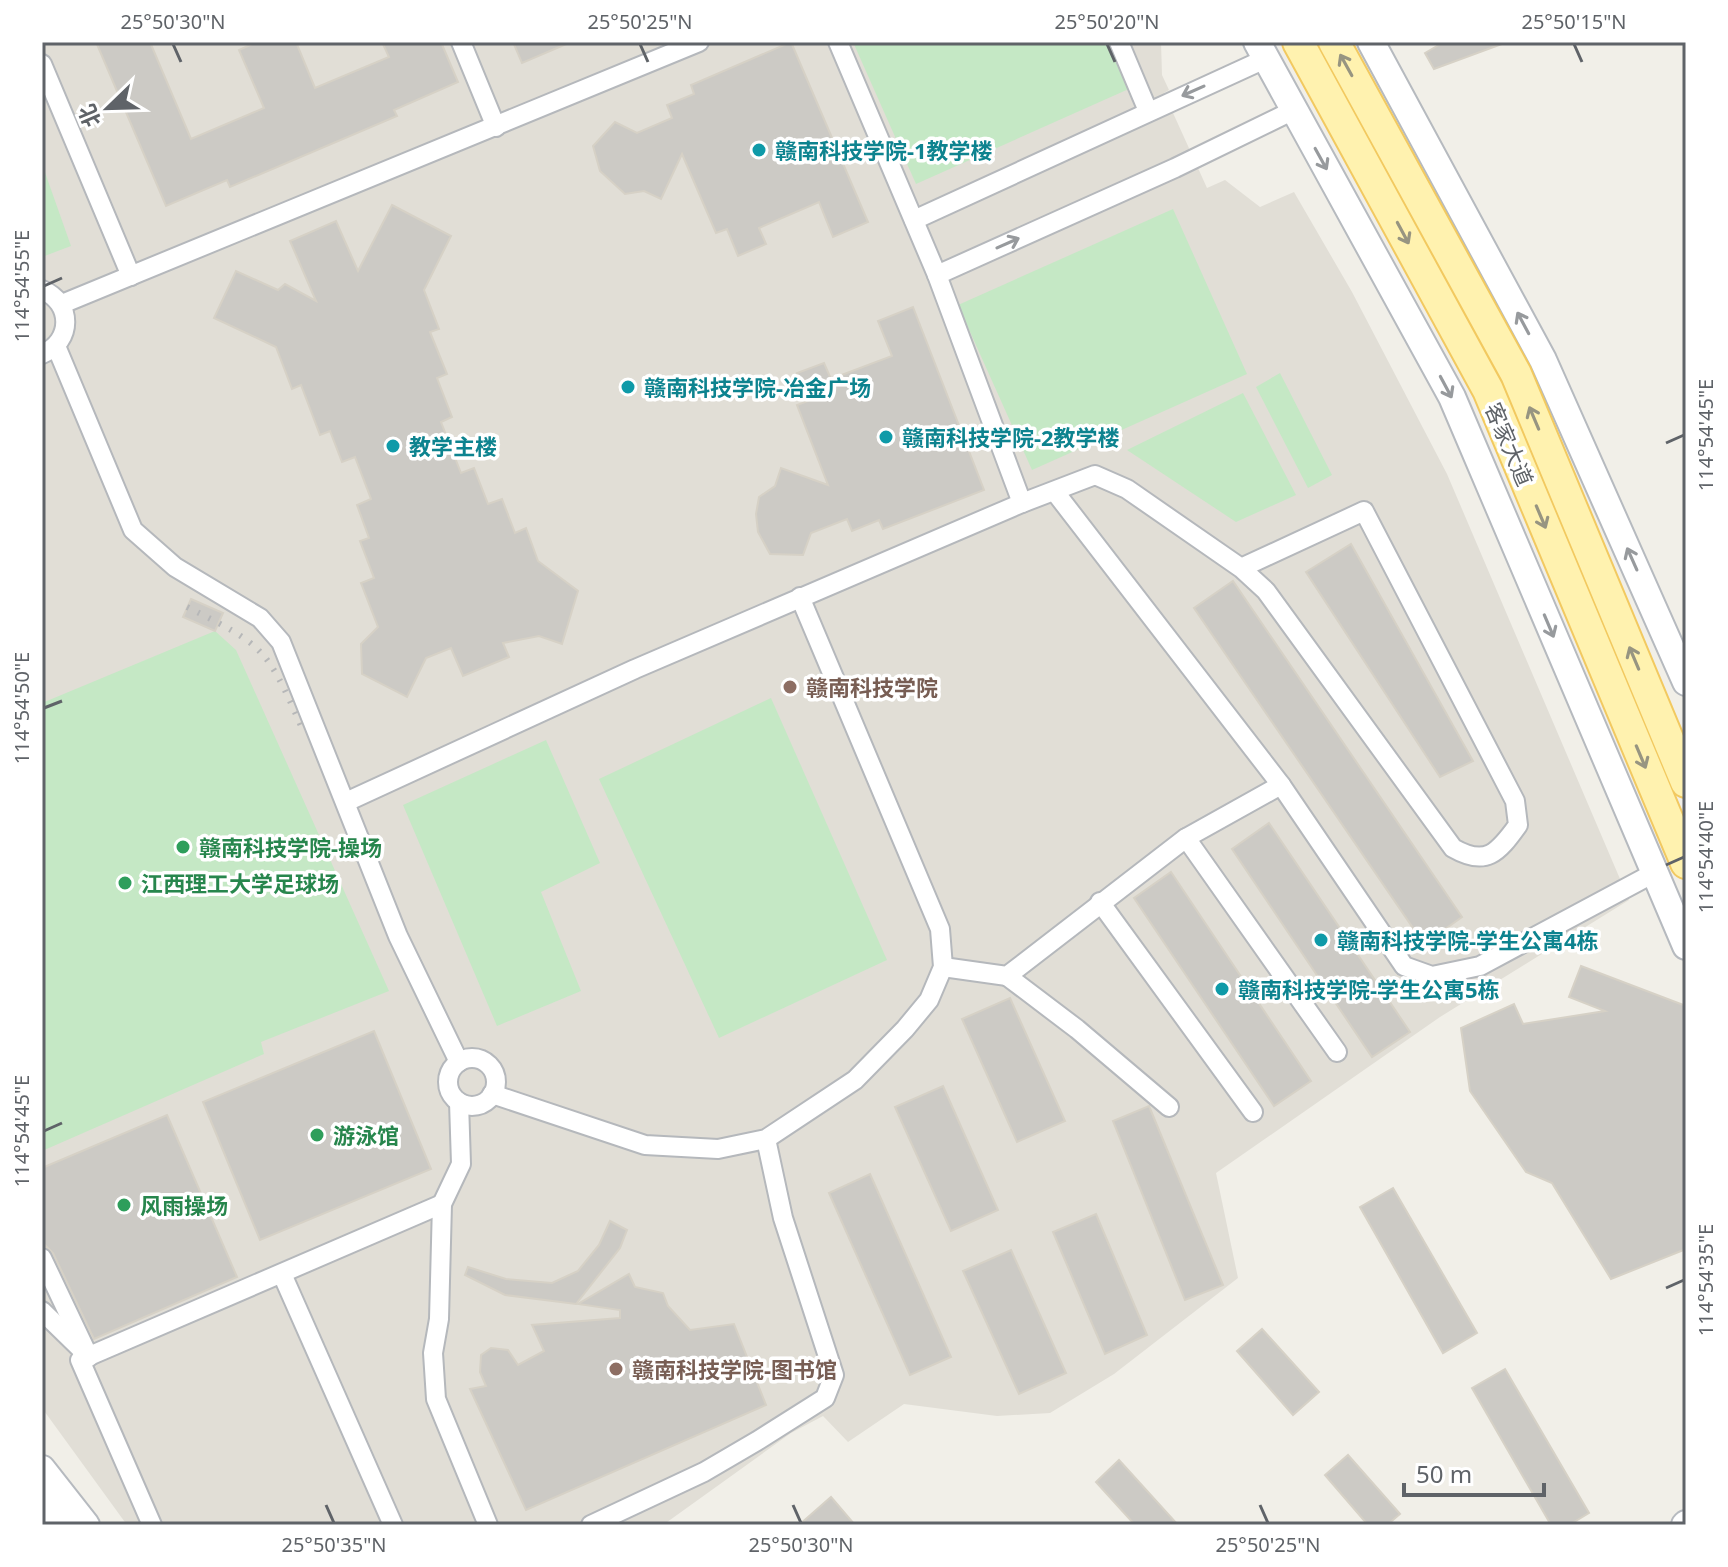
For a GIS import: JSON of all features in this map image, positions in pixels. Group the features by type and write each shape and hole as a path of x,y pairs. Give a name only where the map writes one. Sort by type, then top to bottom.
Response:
{"main road":[{"name":"客家大道","path":"1298,42 1488,390 1686,863"},
{"name":"客家大道","path":"1334,42 1516,374 1686,782"}],"street":[{"path":"461,42 496,127"},
{"path":"62,304 699,42"},
{"path":"838,42 937,275 1022,503"},
{"path":"1119,42 1148,111"},
{"path":"1371,42 1543,360 1686,682"},
{"path":"914,220 1148,111 1261,51 1452,397 1686,946"},
{"path":"42,64 131,276"},
{"path":"937,275 1175,168 1294,110"},
{"path":"42,290 62,304 65,331 49,350 133,530 175,567 260,618 281,642 398,936 459,1062"},
{"path":"346,802 800,597 1095,475 1127,489 1241,568 1266,591 1453,848 1470,858 1487,856 1503,846 1518,825 1515,801 1364,511 1241,568"},
{"path":"1055,492 1281,785 1404,966 1432,976 1480,966 1654,873"},
{"path":"492,1094 645,1145 718,1149 766,1139 855,1080 929,1000 943,967 940,929 800,597"},
{"path":"1007,976 1186,838 1281,785"},
{"path":"1186,838 1337,1052"},
{"path":"1100,902 1253,1112"},
{"path":"943,967 1007,976 1077,1029 1169,1107"},
{"path":"474,1058 488,1065 495,1079 492,1094 474,1105 459,1102 450,1092 448,1079 459,1062 474,1058"},
{"path":"459,1102 461,1164 442,1204 439,1319 433,1353 436,1399 488,1525"},
{"path":"591,1525 704,1472 825,1398 834,1375 783,1218 766,1139"},
{"path":"152,1525 80,1360 442,1204"},
{"path":"42,1258 89,1357"},
{"path":"282,1274 393,1525"},
{"path":"42,1311 89,1357"},
{"path":"42,1469 86,1525"},
{"path":"42,1499 62,1525"}],"shaded area":[{"name":"赣南科技学院","path":"42,42 1161,42 1162,75 1169,90 1164,93 1207,188 1225,180 1260,207 1294,192 1352,292 1447,474 1629,900 1440,1017 1216,1173 1238,1278 1114,1374 1050,1413 997,1416 904,1404 848,1442 823,1416 791,1433 663,1525 127,1525 42,1408"}],"green space":[{"path":"853,42 1110,42 1131,88 916,184"},
{"path":"42,164 71,246 42,257"},
{"path":"1173,209 1247,374 1032,470 958,305"},
{"path":"1280,373 1332,475 1308,488 1256,387"},
{"path":"1243,393 1296,495 1236,522 1127,450"},
{"name":"赣南科技学院-操场","path":"215,631 236,650 389,991 261,1042 264,1054 42,1151 42,703"},
{"path":"771,698 887,960 719,1038 599,779"},
{"path":"546,740 600,863 541,892 581,991 497,1026 403,805"}],"building":[{"path":"96,42 150,42 191,139 264,108 239,50 257,42 296,42 315,88 389,57 382,42 441,42 458,82 394,110 397,116 230,187 227,180 166,206"},
{"path":"513,42 571,42 522,63"},
{"name":"赣南科技学院-1教学楼","path":"791,42 868,222 833,237 819,202 759,228 766,244 738,256 727,229 716,233 682,154 661,199 644,191 625,194 600,171 593,146 615,122 637,133 672,118 667,105 694,94 691,85"},
{"path":"1444,42 1502,44 1434,69 1425,53"},
{"name":"教学主楼","path":"392,205 451,236 424,290 439,329 430,332 447,374 437,378 452,417 441,422 461,473 474,468 488,504 502,499 515,533 526,528 538,561 578,591 562,644 539,636 503,643 509,657 463,676 451,648 426,658 407,697 362,674 361,644 378,627 361,583 374,578 360,541 369,538 357,505 371,499 355,457 342,462 330,431 320,435 301,385 292,389 276,347 214,318 236,271 278,290 285,284 316,301 290,241 336,221 358,271"},
{"name":"赣南科技学院-2教学楼","path":"913,307 984,490 883,529 879,520 852,531 847,519 811,533 803,555 770,554 758,532 756,514 759,497 775,486 781,468 828,485 797,405 808,401 797,373 824,363 831,379 892,356 878,321"},
{"path":"1351,544 1473,761 1440,777 1306,572"},
{"path":"1233,581 1462,917 1424,944 1194,608"},
{"path":"191,599 223,613 215,631 183,617"},
{"name":"赣南科技学院-学生公寓4栋","path":"1269,823 1410,1032 1372,1057 1232,849"},
{"name":"赣南科技学院-学生公寓5栋","path":"1171,872 1311,1081 1274,1106 1134,898"},
{"path":"1581,966 1686,1006 1686,1249 1611,1279 1552,1183 1526,1172 1470,1091 1461,1028 1514,1004 1523,1024 1605,1011 1569,997"},
{"path":"1010,998 1065,1121 1017,1142 962,1019"},
{"name":"游泳馆","path":"374,1031 431,1169 260,1240 203,1102"},
{"path":"943,1086 998,1210 951,1231 895,1107"},
{"path":"1149,1106 1223,1285 1185,1300 1113,1121"},
{"name":"风雨操场","path":"167,1115 237,1277 94,1339 53,1253 42,1242 42,1168"},
{"path":"870,1174 951,1357 910,1375 829,1193"},
{"path":"1393,1188 1477,1333 1443,1353 1360,1207"},
{"path":"1096,1214 1147,1335 1105,1354 1053,1232"},
{"path":"610,1221 627,1230 620,1248 576,1304 505,1295 465,1275 468,1267 506,1279 552,1283 578,1271 599,1245"},
{"path":"1011,1250 1066,1373 1019,1394 963,1271"},
{"name":"赣南科技学院-图书馆","path":"629,1274 635,1287 663,1293 668,1306 690,1330 734,1324 766,1405 526,1510 470,1389 486,1386 480,1372 481,1355 491,1348 508,1350 518,1365 544,1351 532,1325 620,1318 620,1310 578,1304"},
{"path":"1262,1329 1319,1392 1293,1415 1237,1351"},
{"path":"1505,1369 1589,1513 1569,1525 1551,1525 1472,1388"},
{"path":"1348,1455 1400,1514 1387,1525 1368,1525 1325,1475"},
{"path":"1119,1460 1178,1525 1135,1525 1096,1482"},
{"path":"831,1497 855,1525 799,1525"}],"railway":[{"path":"187,607 232,631 260,652 280,680 301,726"}],"place":[{"name":"赣南科技学院-1教学楼","path":"759,150"},
{"name":"赣南科技学院-冶金广场","path":"628,387"},
{"name":"赣南科技学院-2教学楼","path":"886,437"},
{"name":"教学主楼","path":"393,446"},
{"name":"赣南科技学院","path":"790,687"},
{"name":"赣南科技学院-操场","path":"183,847"},
{"name":"江西理工大学足球场","path":"125,883"},
{"name":"赣南科技学院-学生公寓4栋","path":"1321,940"},
{"name":"赣南科技学院-学生公寓5栋","path":"1222,989"},
{"name":"游泳馆","path":"317,1135"},
{"name":"风雨操场","path":"124,1205"},
{"name":"赣南科技学院-图书馆","path":"616,1369"}]}
